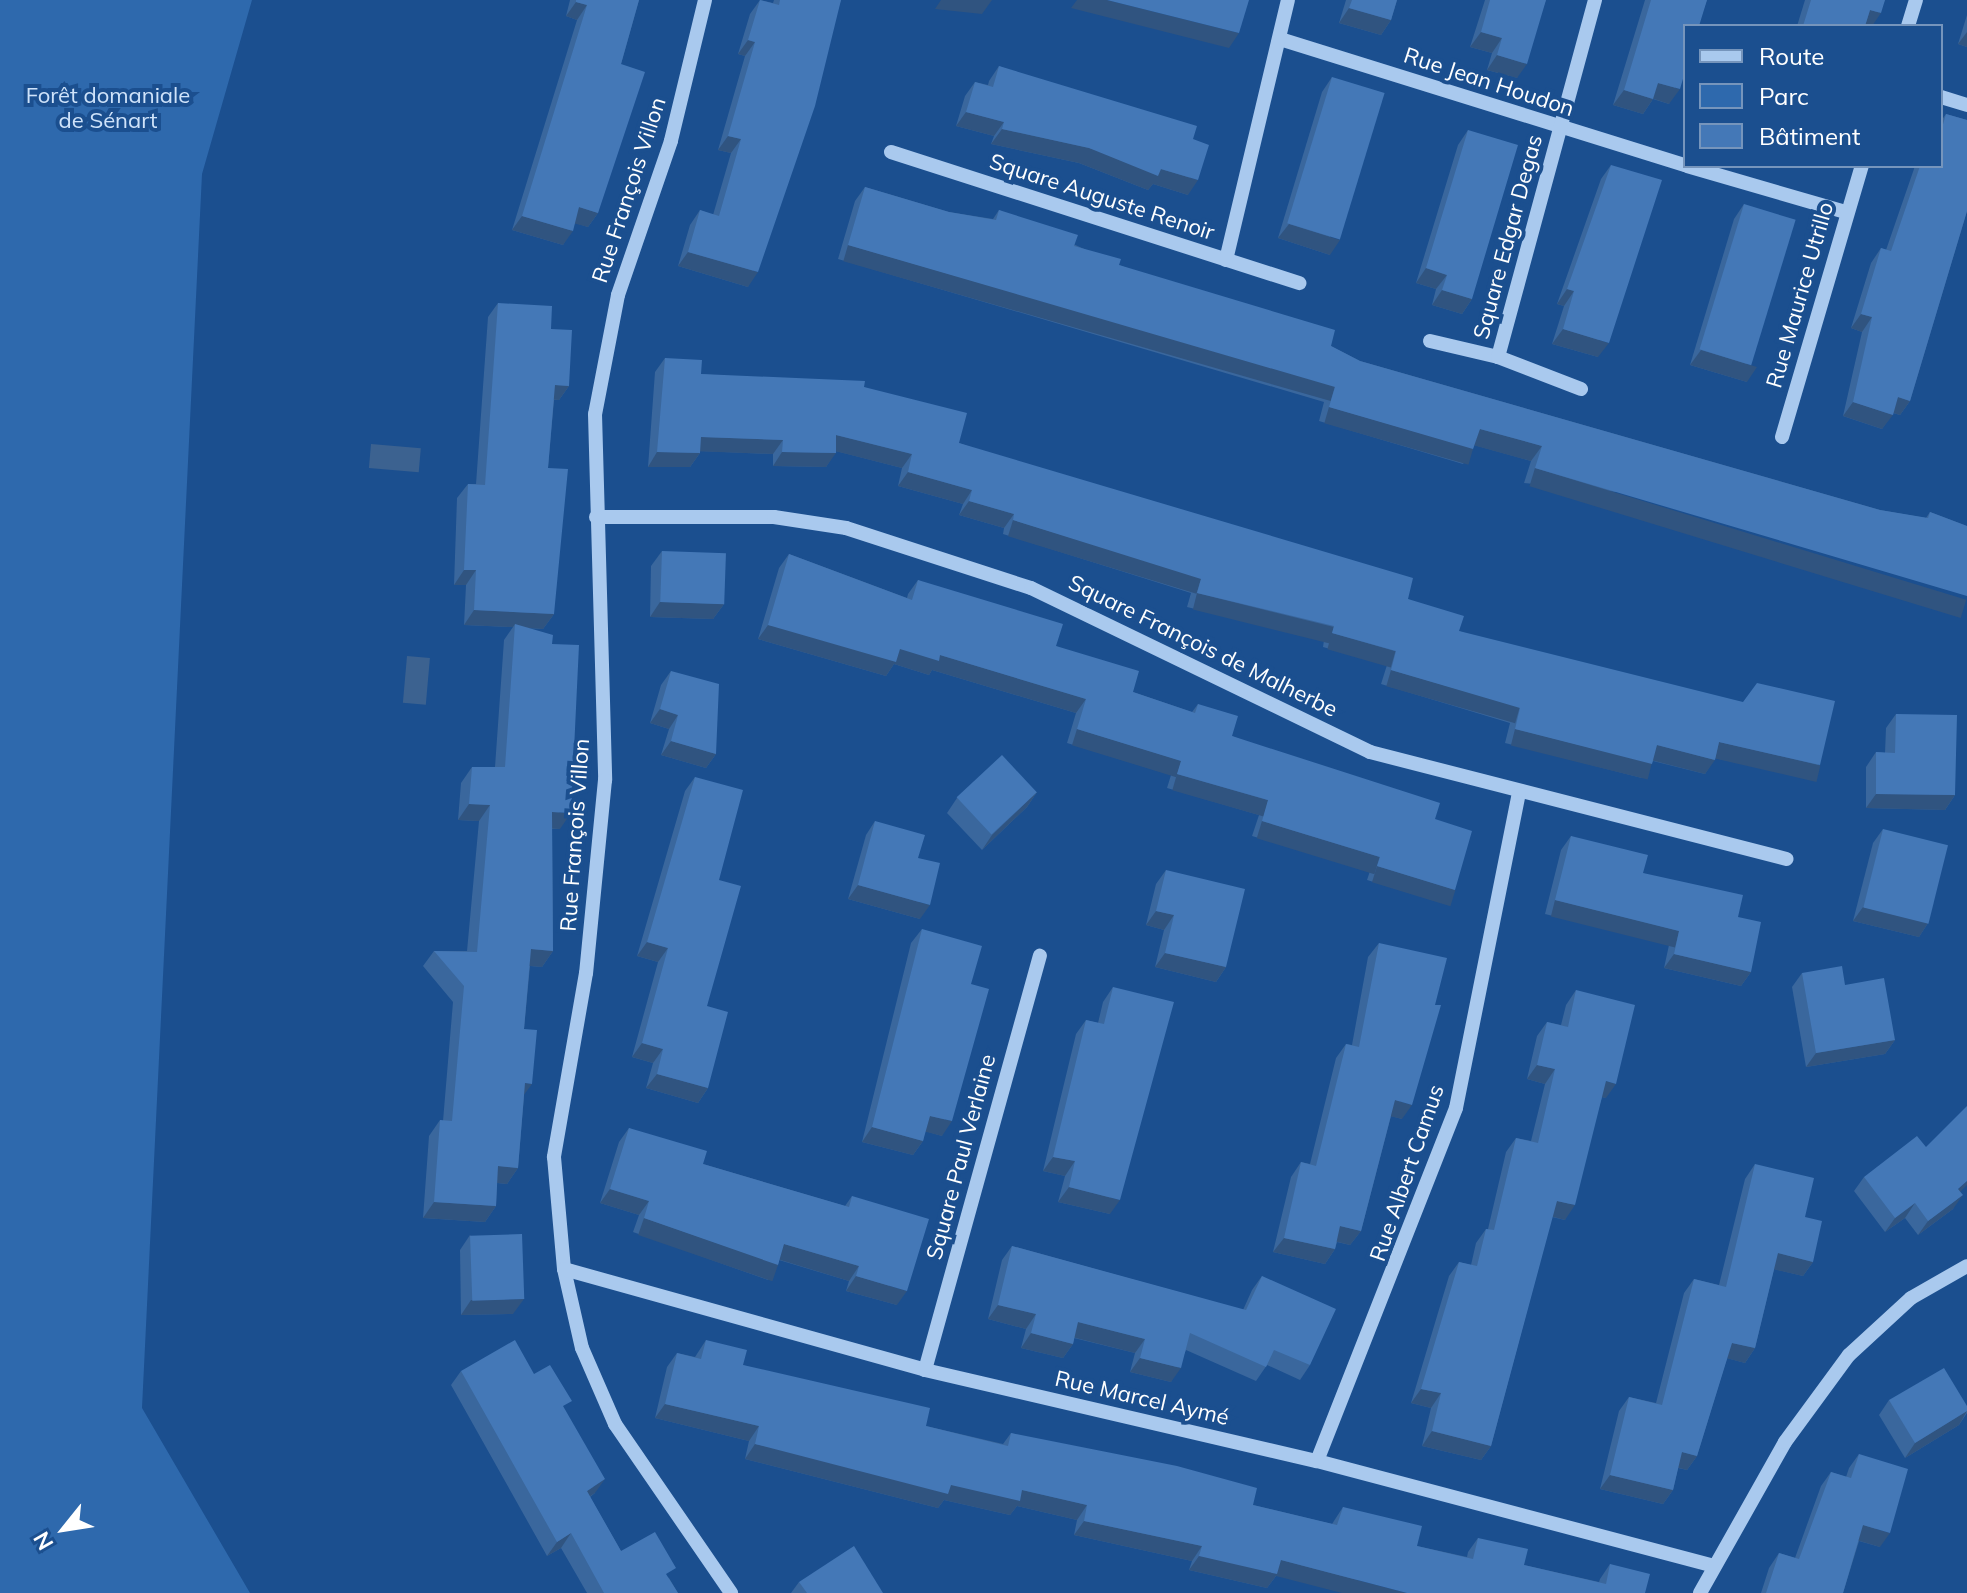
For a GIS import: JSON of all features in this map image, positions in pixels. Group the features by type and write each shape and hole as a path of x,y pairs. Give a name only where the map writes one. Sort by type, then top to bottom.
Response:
{"street":[{"name":"Rue François Villon","path":"705,0 671,141 618,295 595,414 605,780 586,973 554,1157 564,1269 582,1348 615,1424 731,1593"},
{"path":"1226,260 1288,0"},
{"name":"Square Edgar Degas","path":"1498,357 1595,0"},
{"path":"1909,24 1916,0"},
{"name":"Rue Jean Houdon","path":"1280,39 1683,165"},
{"path":"1943,98 1967,105"},
{"name":"Square Auguste Renoir","path":"891,152 1299,283"},
{"name":"Rue Jean Houdon","path":"1693,168 1845,212"},
{"name":"Rue Maurice Utrillo","path":"1782,437 1845,212 1861,168"},
{"name":"Square Edgar Degas","path":"1430,341 1498,357 1581,389"},
{"name":"Square François de Malherbe","path":"596,517 774,517 846,528 1031,588 1370,752 1519,793 1786,859"},
{"name":"Rue Albert Camus","path":"1317,1461 1456,1108 1519,793"},
{"name":"Square Paul Verlaine","path":"925,1370 1040,956"},
{"path":"1700,1593 1712,1565 1785,1442 1849,1355 1911,1298 1967,1266"},
{"name":"Rue Marcel Aymé","path":"564,1269 925,1370 1317,1461 1712,1565"}],"green space":[{"name":"Forêt domaniale de Sénart","path":"0,0 252,0 202,174 142,1408 250,1593 0,1593"}],"shaded area":[{"path":"371,444 421,448 419,472 369,468"},
{"path":"407,656 430,658 426,705 403,703"}],"building":[{"path":"576,0 639,0 621,64 645,72 598,213 579,207 573,231 522,216 587,5"},
{"path":"760,0 779,5 780,0 841,0 815,106 758,272 688,252 700,210 719,216 741,139 728,136 755,42 748,40"},
{"path":"1107,0 1249,0 1239,33"},
{"path":"1352,0 1397,0 1391,20 1349,8"},
{"path":"1490,0 1546,0 1527,64 1497,55 1502,38 1481,32"},
{"path":"1651,0 1707,0 1700,24 1683,24 1683,79 1680,89 1658,83 1653,99 1624,90"},
{"path":"1811,0 1885,0 1881,13 1870,10 1866,24 1804,24"},
{"path":"999,66 1197,126 1193,139 1209,145 1198,180 1161,169 1158,176 1089,148 1002,129 1004,122 966,112 975,82 993,87"},
{"path":"1332,77 1385,93 1340,239 1287,223"},
{"path":"1946,114 1967,120 1967,211 1910,401 1898,397 1893,415 1853,402 1872,317 1861,314 1881,248 1891,251 1919,168 1943,168 1943,124"},
{"path":"1468,130 1518,145 1472,299 1442,290 1447,275 1426,268"},
{"path":"1611,165 1662,180 1609,343 1563,329 1574,291 1567,289"},
{"path":"865,187 949,212 996,220 999,210 1078,235 1074,246 1121,259 1119,265 1335,330 1331,346 1360,361 1880,510 1928,518 1930,512 1967,526 1967,596 1535,468 1542,446 1480,429 1473,449 1329,407 1335,387 848,245"},
{"path":"1744,204 1796,220 1751,365 1700,349"},
{"path":"498,303 552,306 551,329 572,330 569,386 555,385 548,468 568,469 554,614 474,610 476,570 464,570 468,484 485,485"},
{"path":"665,358 702,360 701,374 865,381 864,387 967,413 959,443 1413,578 1408,599 1464,616 1459,631 1743,702 1757,683 1835,701 1820,765 1719,742 1715,760 1657,745 1652,764 1515,729 1520,708 1391,670 1396,651 1332,633 1334,626 1197,593 1201,579 1013,520 1014,514 969,501 972,490 908,472 912,454 836,435 836,453 782,452 783,440 701,437 700,453 657,452"},
{"path":"662,551 726,553 724,604 660,602"},
{"path":"789,554 912,600 918,580 1063,624 1056,646 1139,671 1133,692 1195,713 1198,704 1238,716 1232,736 1440,803 1435,819 1472,831 1455,890 1377,866 1380,857 1262,821 1268,800 1177,774 1181,761 1077,729 1086,699 940,655 939,661 900,649 896,662 768,625"},
{"path":"515,624 553,635 552,644 579,645 571,813 552,812 553,951 531,949 524,1029 537,1030 532,1084 525,1083 518,1168 498,1166 496,1206 434,1202 440,1120 452,1121 464,986 434,951 477,952 490,805 469,804 472,767 505,767"},
{"path":"671,671 719,684 716,754 671,741 678,715 660,709"},
{"path":"1896,714 1957,715 1955,795 1876,794 1876,752 1895,753"},
{"path":"1002,755 1037,792 991,835 957,797"},
{"path":"695,777 743,790 719,880 741,886 707,1006 728,1012 708,1088 657,1074 663,1049 642,1043 668,948 647,942"},
{"path":"875,821 925,835 918,858 940,863 930,905 858,885"},
{"path":"1883,829 1948,845 1928,924 1863,908"},
{"path":"1571,836 1648,855 1643,873 1743,895 1738,917 1761,922 1751,972 1674,954 1679,931 1555,900"},
{"path":"1166,870 1245,889 1226,967 1165,953 1174,915 1156,911"},
{"path":"922,929 982,946 971,984 989,989 952,1121 930,1116 923,1141 872,1127"},
{"path":"1379,943 1447,958 1435,1005 1441,1005 1412,1105 1395,1100 1361,1231 1340,1226 1335,1249 1284,1238 1301,1162 1316,1166 1346,1044 1359,1047"},
{"path":"1842,966 1845,985 1884,978 1895,1040 1816,1053 1802,973"},
{"path":"1113,987 1174,1002 1120,1200 1069,1187 1075,1161 1053,1157 1086,1020 1104,1024"},
{"path":"1576,990 1635,1005 1616,1084 1606,1081 1575,1205 1557,1201 1491,1446 1432,1431 1441,1393 1421,1389 1459,1262 1477,1266 1486,1229 1494,1230 1516,1138 1538,1143 1555,1069 1537,1065 1547,1022 1568,1027"},
{"path":"1967,1106 1967,1181 1958,1189 1963,1195 1928,1221 1915,1203 1895,1218 1864,1177 1917,1136 1926,1147"},
{"path":"629,1128 707,1151 703,1164 849,1207 852,1196 929,1219 907,1291 856,1276 859,1266 784,1244 778,1265 644,1218 649,1201 610,1189"},
{"path":"1755,1164 1814,1178 1805,1217 1822,1221 1813,1262 1778,1253 1755,1348 1732,1343 1697,1456 1682,1452 1673,1490 1610,1475 1629,1397 1662,1405 1694,1279 1726,1287"},
{"path":"522,1234 524,1299 472,1301 470,1236"},
{"path":"1012,1246 1246,1310 1262,1276 1336,1309 1310,1365 1274,1350 1266,1367 1190,1333 1181,1368 1140,1358 1145,1339 1078,1322 1073,1344 1031,1333 1036,1314 998,1305"},
{"path":"515,1340 534,1374 550,1365 572,1401 563,1406 605,1479 587,1491 621,1551 655,1532 676,1568 666,1574 678,1593 604,1593 571,1533 557,1542 461,1371"},
{"path":"706,1340 747,1350 743,1365 930,1408 926,1426 1008,1446 1011,1433 1177,1466 1257,1488 1253,1505 1337,1525 1343,1507 1422,1526 1417,1546 1473,1559 1478,1538 1528,1549 1524,1565 1606,1584 1610,1564 1650,1574 1645,1593 1407,1593 1281,1560 1277,1574 1199,1556 1202,1546 1084,1521 1087,1505 1022,1490 1020,1501 951,1485 948,1494 755,1444 759,1426 665,1404 677,1353 701,1359"},
{"path":"1944,1368 1967,1411 1915,1443 1889,1400"},
{"path":"1859,1454 1908,1469 1890,1533 1863,1525 1843,1593 1766,1593 1779,1553 1799,1559 1831,1472 1851,1478"},
{"path":"854,1546 883,1593 807,1593 799,1582"}]}
